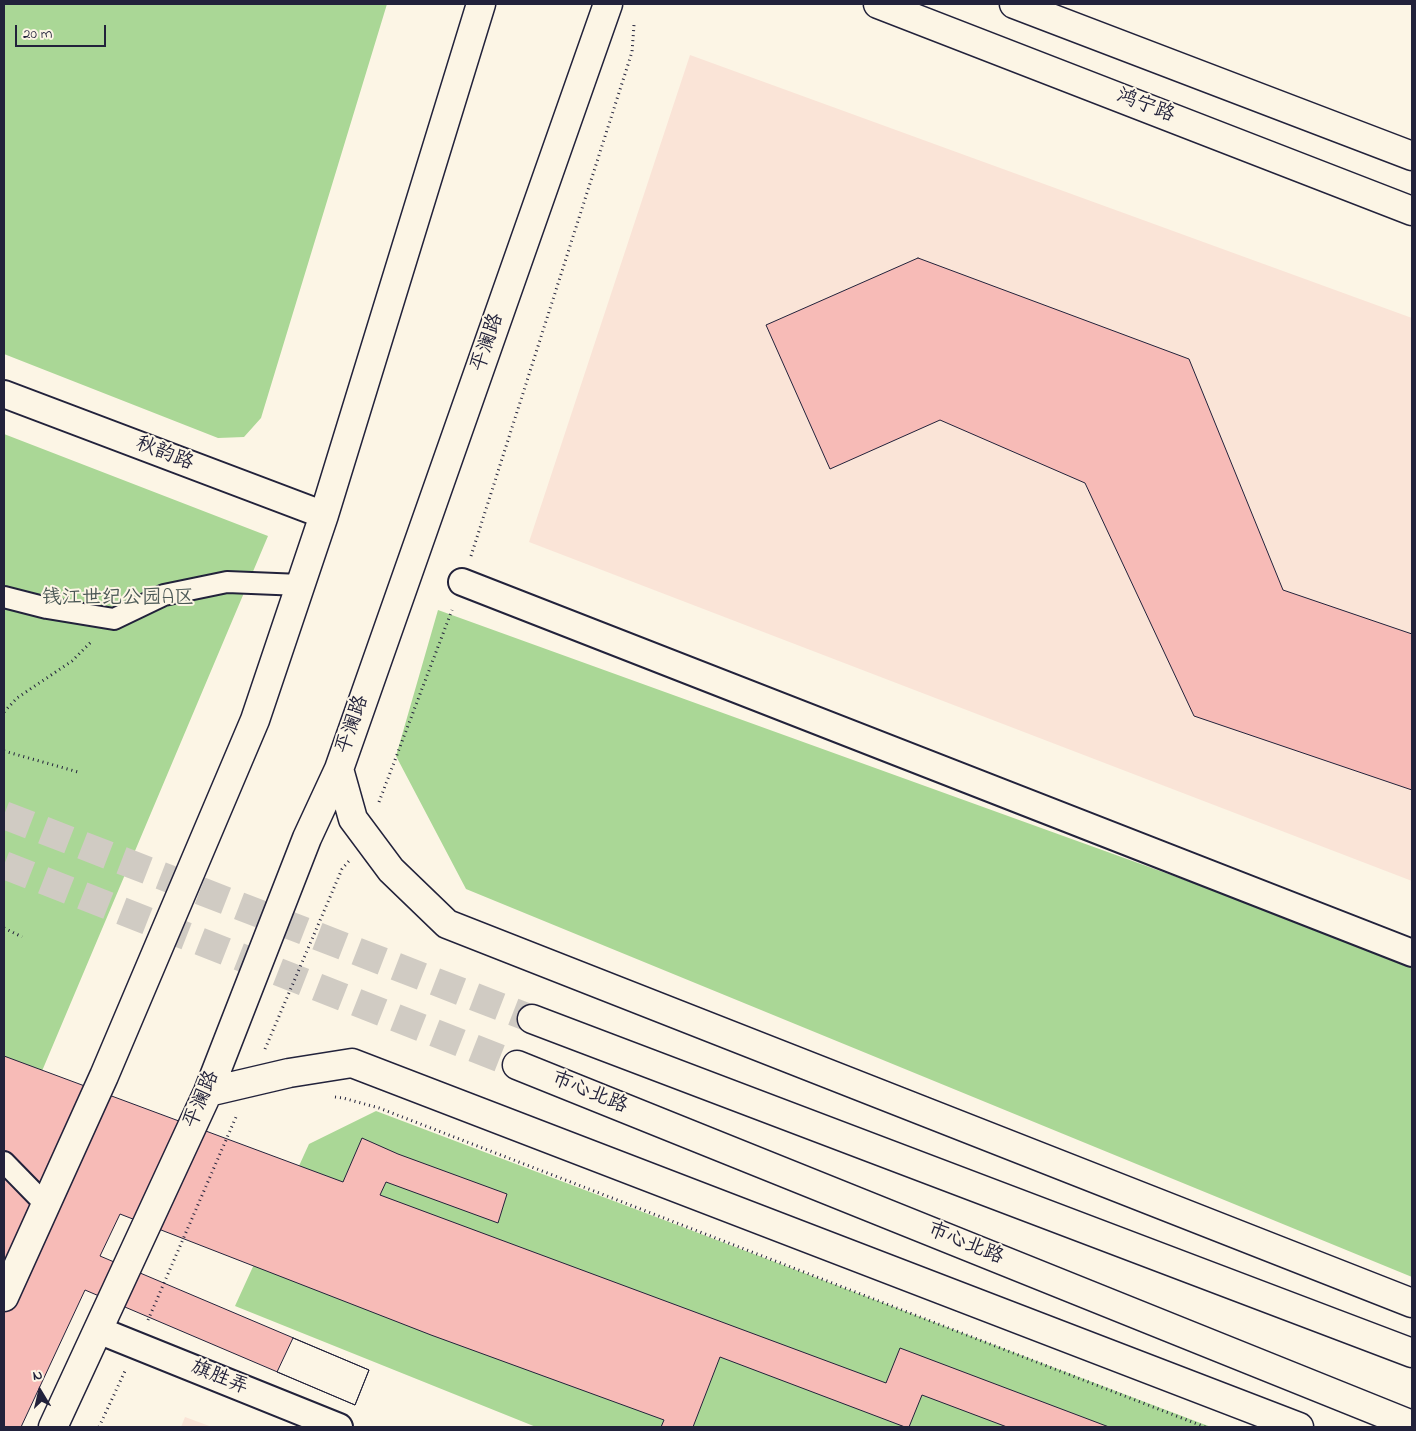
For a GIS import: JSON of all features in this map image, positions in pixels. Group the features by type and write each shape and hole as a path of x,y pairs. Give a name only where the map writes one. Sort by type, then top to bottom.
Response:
{"main road":[{"path":"4,1297 104,1076 255,720 324,515 480,4"},
{"name":"平澜路","path":"53,1427 208,1092 307,838 339,769 608,4"},
{"name":"鸿宁路","path":"878,4 1412,211"},
{"path":"1014,4 1412,156"},
{"path":"339,769 353,819 391,870 446,924 1412,1303"},
{"path":"532,1019 1412,1354"},
{"path":"208,1092 289,1073 352,1063 1300,1427"},
{"name":"市心北路","path":"517,1065 1412,1425"}],"street":[{"name":"秋韵路","path":"4,394 324,515"},
{"path":"4,596 47,608 114,619 164,595 227,582 300,585"},
{"path":"462,582 1412,953"},
{"path":"4,1162 46,1205"},
{"name":"旗胜弄","path":"98,1330 339,1427"}],"path":[{"path":"99,1427 251,1082 342,869 366,837 462,582 632,52 634,23"},
{"path":"4,712 17,698 72,661 114,619"},
{"path":"4,751 78,772"},
{"path":"4,928 22,937"},
{"path":"326,1096 343,1098 379,1108 1205,1427"}],"shaded area":[{"path":"690,55 1412,318 1412,881 529,542"},
{"path":"185,1417 212,1427 181,1427"}],"green space":[{"path":"4,4 387,4 261,418 244,437 218,438 4,354"},
{"name":"钱江世纪公园A区","path":"4,434 268,536 4,1161"},
{"path":"438,610 1412,962 1412,1277 466,889 396,756"},
{"path":"376,1111 1211,1427 536,1427 235,1306 309,1144"}],"building":[{"path":"918,258 1189,359 1283,590 1412,634 1412,790 1194,716 1085,483 940,420 830,469 766,325"},
{"path":"4,1056 343,1182 362,1138 398,1154 507,1194 498,1223 386,1182 380,1195 886,1383 900,1348 1109,1427 1007,1427 922,1395 909,1427 905,1427 720,1357 693,1427 661,1427 664,1420 431,1335 120,1214 100,1256 369,1370 355,1405 85,1290 21,1427 4,1427"},
{"path":"293,1338 369,1370 355,1405 277,1372"}],"tunnel":[{"path":"4,815 532,1019"},
{"path":"4,865 517,1065"}]}
